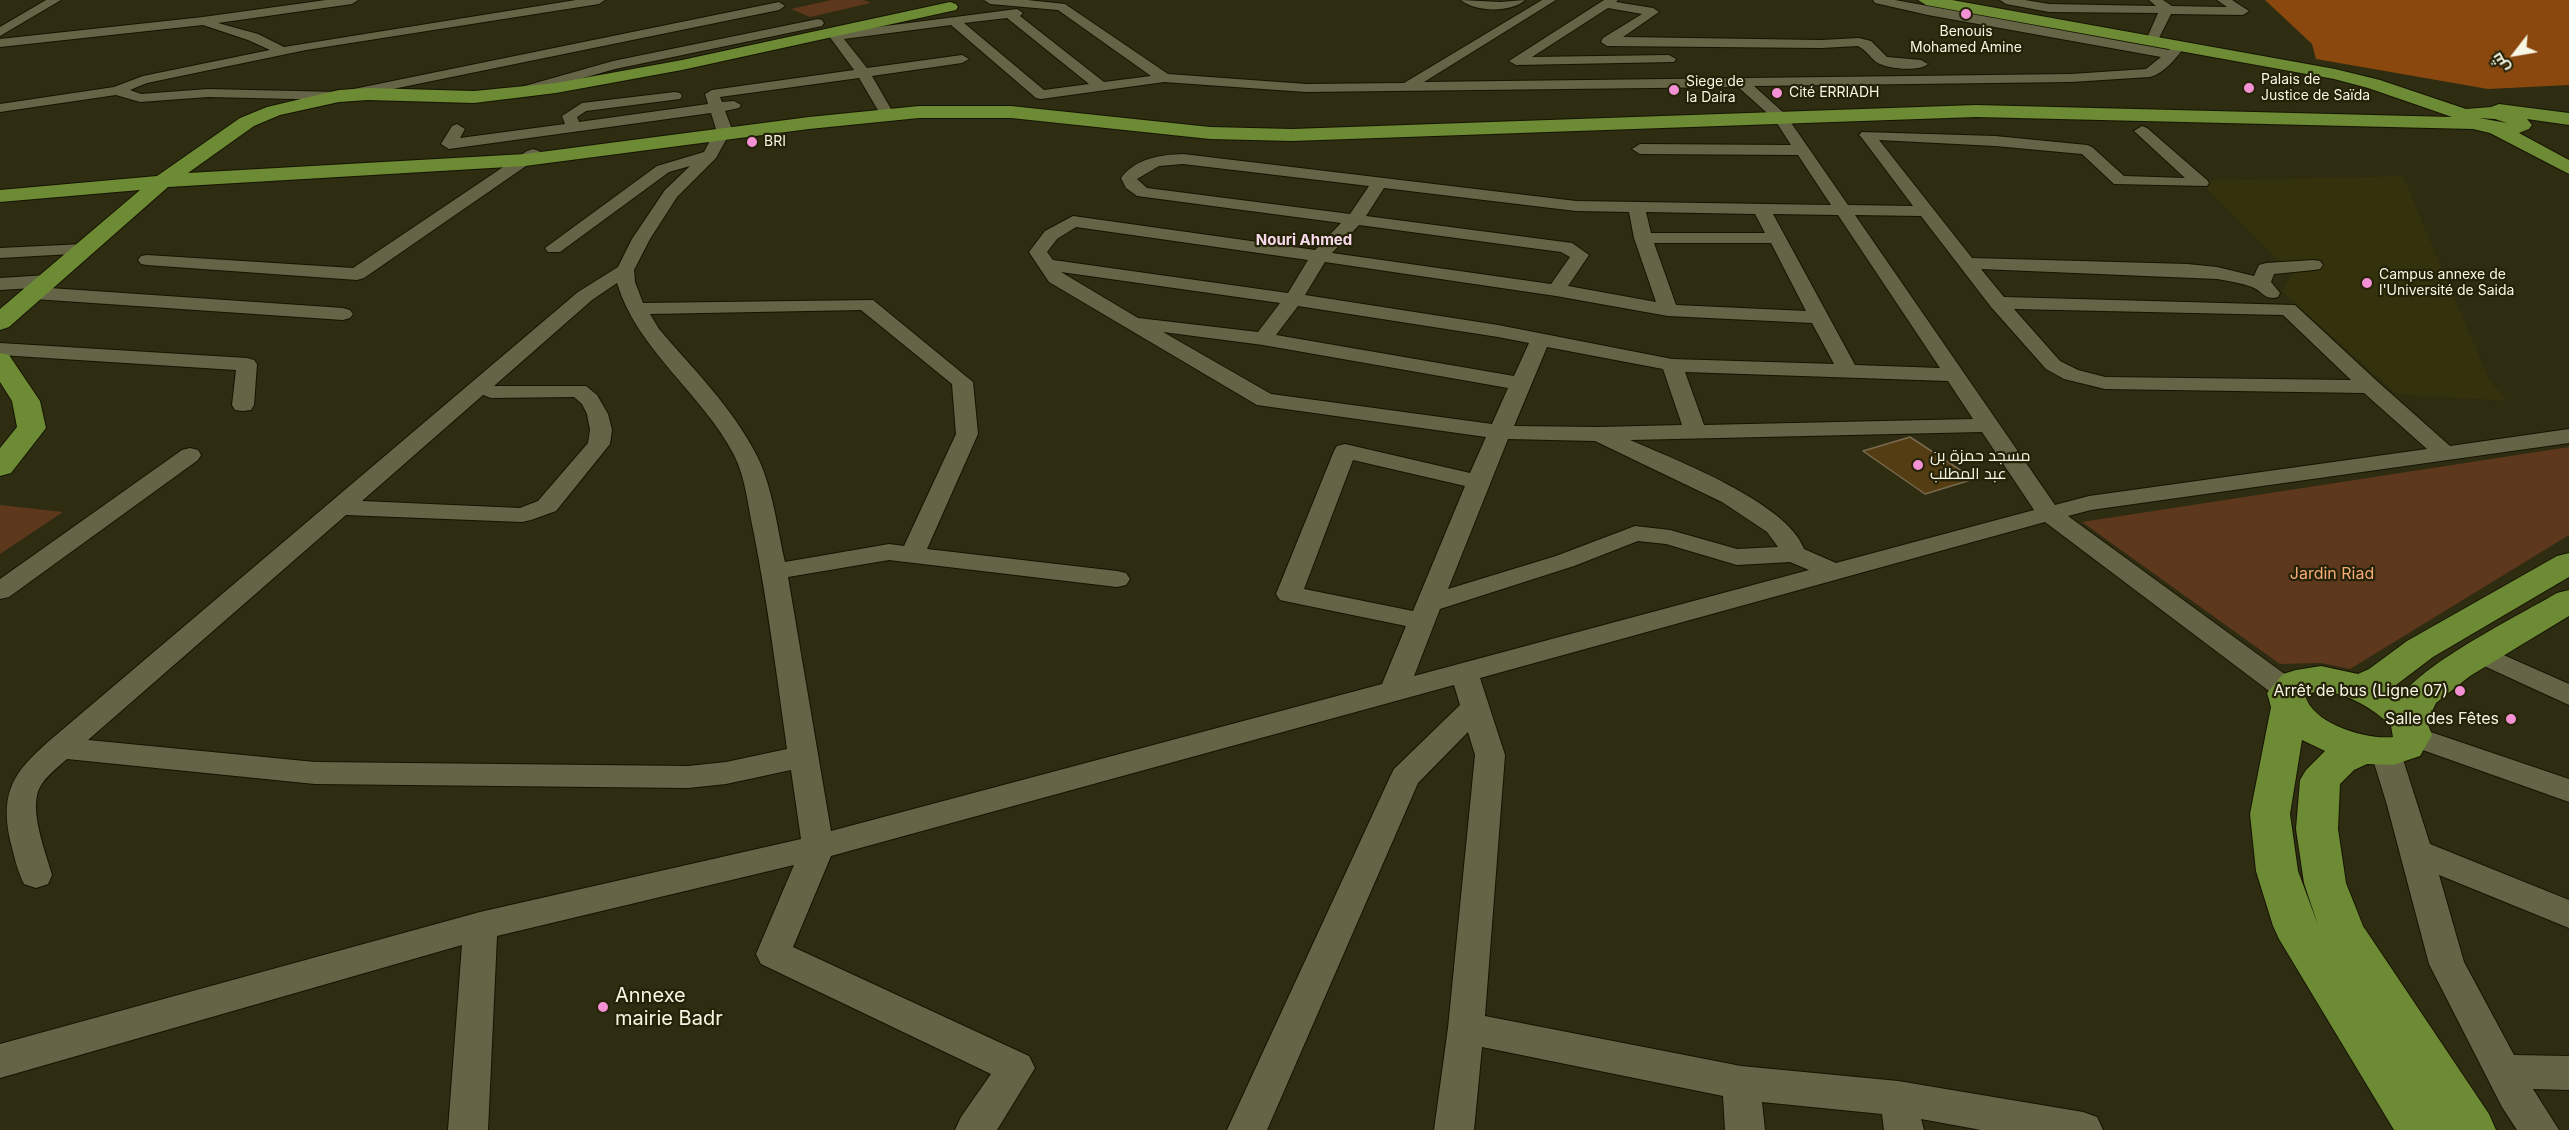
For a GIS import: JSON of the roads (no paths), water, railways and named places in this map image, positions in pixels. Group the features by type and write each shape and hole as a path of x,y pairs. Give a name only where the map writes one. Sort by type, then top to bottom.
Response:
{"main road":[{"path":"876,21 920,1 929,7 955,10"},
{"path":"1936,4 2043,9 2153,38 2335,71 2467,114"},
{"path":"1936,4 2175,50 2335,74 2511,125 2569,156"},
{"path":"0,322 166,179 247,122 274,111 339,96 368,94 474,97 512,94 607,80 829,30 955,10"},
{"path":"2392,116 2413,114 2419,110 2415,102 2399,93"},
{"path":"0,194 166,179 529,157 884,109 932,106 1003,106 1214,127 1267,130 1776,114 1998,111 2467,114 2567,122"},
{"path":"722,132 887,114 953,111 1011,112 1210,133 1292,135 1776,114 1880,107 2016,107 2392,116 2467,114"},
{"path":"2511,125 2567,122"},
{"path":"2543,142 2542,134 2545,130 2567,122"},
{"path":"2511,125 2569,168"},
{"path":"0,361 26,401 32,428 0,467"},
{"path":"2359,687 2382,678 2420,649 2569,563"},
{"path":"2471,1130 2343,933 2325,883 2317,829 2320,780 2340,760 2392,740 2421,696 2457,668 2569,601"},
{"path":"2392,740 2388,702 2359,687 2330,680 2306,679 2294,683 2288,698 2270,814 2277,871 2295,926 2421,1130"},
{"path":"2288,698 2297,718 2326,738 2392,740"}],"street":[{"path":"0,24 42,0"},
{"path":"0,32 55,0"},
{"path":"0,43 203,21 352,0"},
{"path":"0,108 117,91 144,80 283,51 400,30 599,0"},
{"path":"1467,0 1501,6 1509,6 1519,0"},
{"path":"1405,88 1550,0"},
{"path":"1879,0 1936,4"},
{"path":"2006,0 2043,9 2167,8 2243,11 2223,0"},
{"path":"2095,0 2107,8"},
{"path":"2155,0 2167,8"},
{"path":"986,2 1013,8 1101,87"},
{"path":"1481,86 1609,2 1653,12"},
{"path":"1583,60 1665,2"},
{"path":"117,91 140,98 208,93 339,96 779,6"},
{"path":"512,94 613,65 955,10 1013,8 1061,7 1164,78"},
{"path":"2153,38 2167,8"},
{"path":"955,10 1041,95 1164,78 1306,88 2071,78 2150,74 2175,50"},
{"path":"203,21 253,37 283,51"},
{"path":"829,30 864,74 884,109"},
{"path":"1501,30 1550,39"},
{"path":"562,38 613,65"},
{"path":"1608,41 1821,44 1859,42 1866,44 1882,60 1890,63 1924,65 1943,79"},
{"path":"1799,58 1834,57 1821,44"},
{"path":"457,129 449,144 574,128 762,82 864,74 962,59"},
{"path":"1507,68 1583,60 1680,59"},
{"path":"1620,60 1637,82"},
{"path":"1843,65 1860,80"},
{"path":"1740,81 1776,114 1803,150 2048,513 2288,698"},
{"path":"247,122 278,102 271,94"},
{"path":"574,128 569,116 582,107 704,98 818,94"},
{"path":"36,875 22,821 21,801 28,781 60,748 585,296 625,270 641,238 671,194 710,155 722,132 704,98"},
{"path":"2142,131 2201,183 2120,181 2087,150 1995,141 1867,135 1998,303 2053,365 2071,375 2105,383 2370,387"},
{"path":"1640,149 1803,150"},
{"path":"554,248 663,169 710,155"},
{"path":"147,260 357,274 529,157"},
{"path":"1556,290 1578,261 1580,255 1577,251 1566,247 1143,192 1132,186 1129,178 1140,166 1162,159 1183,159 1576,206 1927,211"},
{"path":"1263,339 1293,299 1320,255 1355,219 1380,182"},
{"path":"1636,207 1643,238 1668,310"},
{"path":"1761,208 1849,373"},
{"path":"1819,317 1668,310 1556,290 1073,221 1051,235 1038,252 1056,278 1265,400 1499,432 1598,434 1989,425"},
{"path":"1643,238 1777,238"},
{"path":"0,254 84,249"},
{"path":"1967,263 2187,270 2217,273 2261,283 2370,387 2445,452"},
{"path":"1048,265 1293,299 1498,331 1672,364 1849,373 1955,375"},
{"path":"2261,283 2266,269 2314,265"},
{"path":"625,270 628,292 636,309 657,342 723,418 746,456 754,477 774,572 818,847 773,954 1016,1068 975,1130"},
{"path":"0,284 343,314"},
{"path":"1998,303 2288,309"},
{"path":"636,309 866,304 962,382 967,434 912,555"},
{"path":"1128,321 1263,339 1522,384"},
{"path":"1394,690 1478,482 1539,340"},
{"path":"0,349 247,364 243,405"},
{"path":"1672,364 1695,430"},
{"path":"340,507 522,515 547,506 599,444 603,433 601,422 586,395 578,391 491,392"},
{"path":"1598,434 1714,488 1760,515 1787,539 1793,554"},
{"path":"0,1061 480,926 818,847 2089,503 2569,436"},
{"path":"1478,482 1345,451 1289,594 1425,613 1635,533 1670,537 1701,548 1737,556 1793,554 1833,571"},
{"path":"0,591 190,455"},
{"path":"774,572 889,552 1117,579"},
{"path":"2481,654 2569,695"},
{"path":"1454,1130 1466,1028 1490,755 1464,671"},
{"path":"1247,1130 1405,777 1476,708"},
{"path":"2540,1130 2516,1095 2447,964 2414,851 2403,805 2392,740 2569,791"},
{"path":"60,748 284,771 374,775 688,777 726,773 803,757"},
{"path":"2414,851 2569,914"},
{"path":"468,1130 480,926"},
{"path":"1466,1028 1901,1114 2083,1130"},
{"path":"2503,1071 2569,1073"},
{"path":"1741,1083 1744,1130"}],"place":[{"name":"Benouis Mohamed Amine","path":"1966,14"},
{"name":"Palais de Justice de Saïda","path":"2249,88"},
{"name":"Siege de la Daira","path":"1674,90"},
{"name":"Cité ERRIADH","path":"1777,93"},
{"name":"BRI","path":"752,142"},
{"name":"Campus annexe de l'Université de Saida","path":"2367,283"},
{"name":"مسجد حمزة بن عبد المطلب","path":"1918,465"},
{"name":"Arrêt de bus (Ligne 07)","path":"2460,691"},
{"name":"Salle des Fêtes","path":"2511,719"},
{"name":"Annexe mairie Badr","path":"603,1007"}],"district":[{"name":"Nouri Ahmed","path":"1304,240"}],"park label":[{"name":"Jardin Riad","path":"2332,574"}]}
